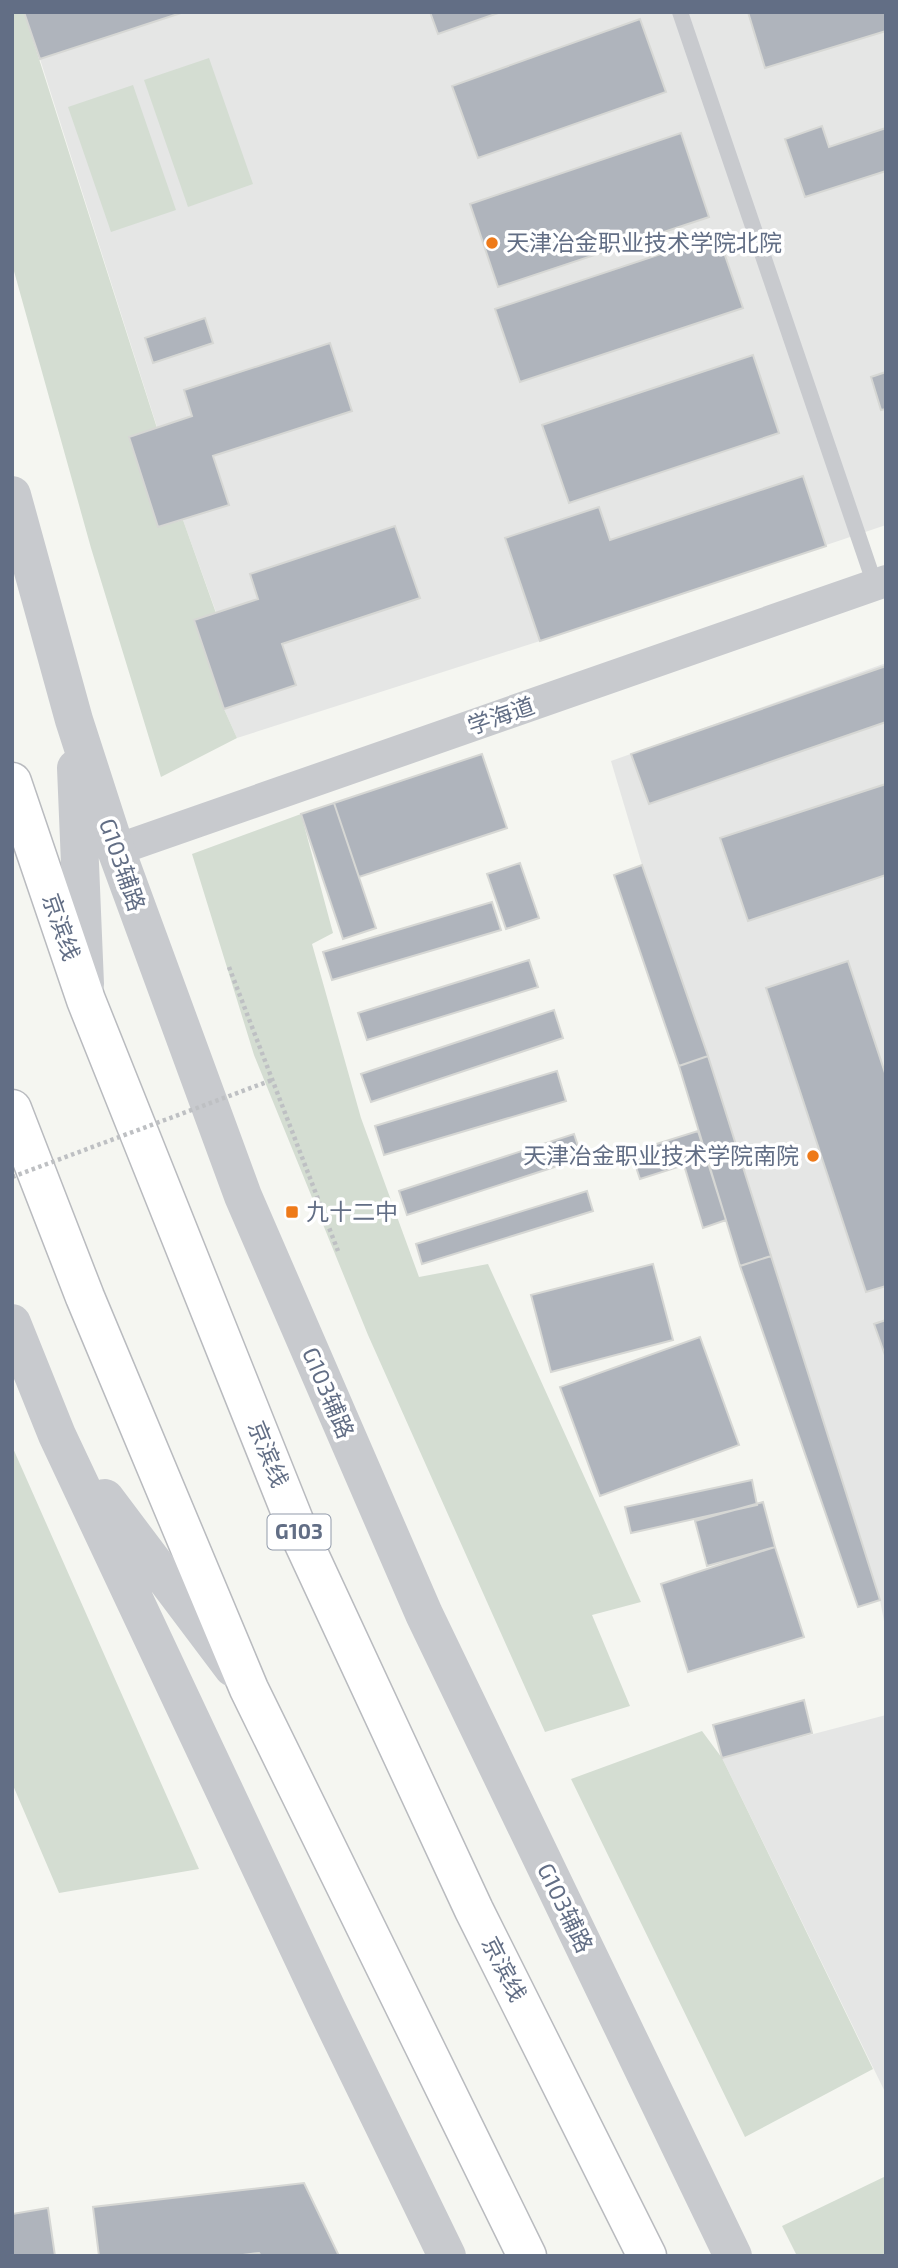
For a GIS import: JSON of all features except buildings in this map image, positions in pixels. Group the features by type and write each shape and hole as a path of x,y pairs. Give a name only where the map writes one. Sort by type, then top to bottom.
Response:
{"highway":[{"name":"京滨线","path":"12,782 86,1000 299,1533 474,1910 647,2256"},
{"path":"12,1109 85,1297 249,1689 527,2256"}],"street":[{"name":"G103辅路","path":"12,495 74,720 116,850 243,1196 424,1614 733,2256"},
{"name":"学海道","path":"116,850 880,583"},
{"path":"74,720 86,1000"},
{"path":"12,1323 57,1434 321,1996 447,2256"},
{"path":"57,1434 249,1689"}],"lane":[{"path":"680,12 880,583"}],"path":[{"path":"229,968 338,1251"},
{"path":"12,1177 272,1080"}],"shaded area":[{"path":"12,12 24,12 157,428 129,437 158,527 183,520 216,613 194,620 224,709 237,738 161,777 91,548 12,264"},
{"name":"天津冶金职业技术学院北院","path":"184,12 886,12 886,525 540,641 237,738 224,709 194,620 216,612 183,520 158,527 129,437 157,427 40,59"},
{"path":"209,58 253,184 188,207 144,80"},
{"path":"133,85 176,210 111,232 68,107"},
{"name":"天津冶金职业技术学院南院","path":"886,663 886,1632 880,1600 708,1056 642,865 611,761"},
{"path":"301,814 333,933 312,944 361,1118 419,1277 488,1264 641,1602 592,1615 630,1706 545,1732 368,1335 254,1055 192,854"},
{"path":"12,1446 199,1869 59,1893 12,1783"},
{"path":"886,1715 886,2094 722,1758"},
{"path":"702,1731 722,1758 873,2069 745,2137 571,1779"},
{"path":"886,2176 886,2256 797,2256 782,2226"}],"place":[{"name":"天津冶金职业技术学院北院","path":"492,243"},
{"name":"天津冶金职业技术学院南院","path":"813,1156"},
{"name":"九十二中","path":"292,1212"}]}
